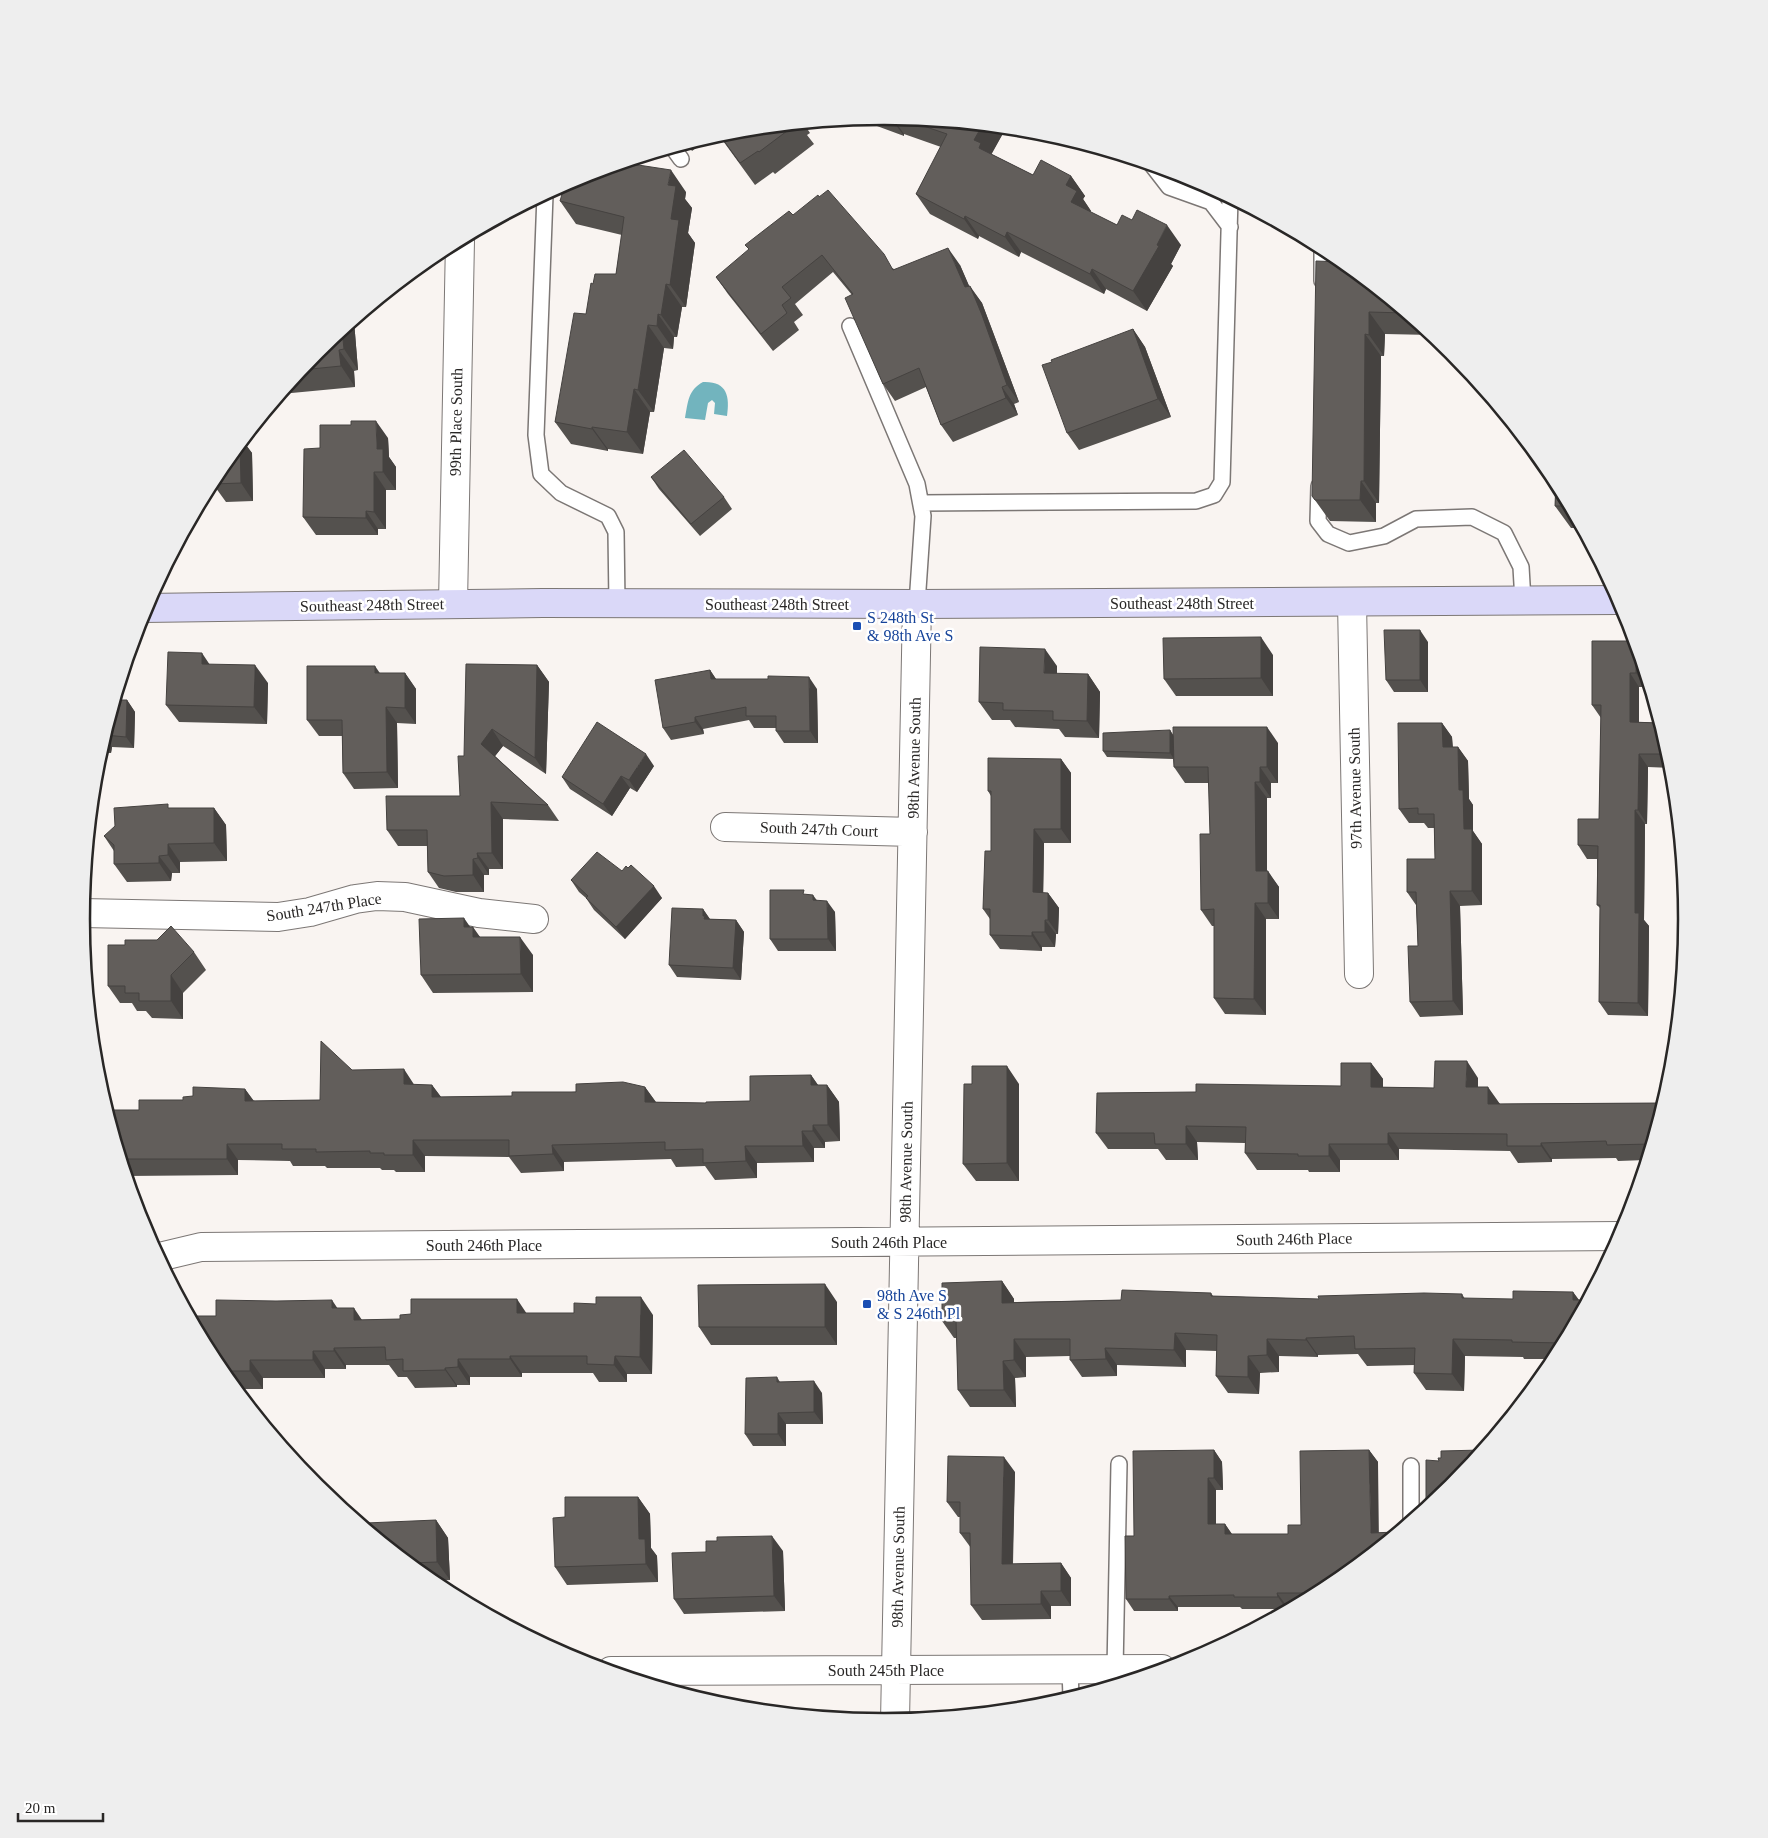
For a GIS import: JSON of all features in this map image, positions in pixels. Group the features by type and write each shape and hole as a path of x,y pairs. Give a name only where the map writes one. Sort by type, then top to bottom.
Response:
{"street":[{"name":"99th Place South","path":"452,604 455,251"},
{"name":"Southeast 248th Street","path":"153,608 617,603 917,604 1611,600"},
{"name":"97th Avenue South","path":"1352,602 1358,974"},
{"name":"98th Avenue South","path":"895,1713 917,604"},
{"name":"South 247th Court","path":"725,827 912,832"},
{"name":"South 247th Place","path":"90,913 278,917 310,912 355,899 377,896 405,897 479,913 534,920"},
{"name":"South 246th Place","path":"165,1256 202,1247 1612,1236"},
{"name":"South 245th Place","path":"629,1671 1142,1670"}],"lane":[{"path":"1158,174 1169,187 1211,202 1230,227"},
{"path":"545,201 536,435 541,474 561,493 608,516 616,532 617,603"},
{"path":"920,503 1196,501 1214,495 1222,482 1230,205"},
{"path":"1322,257 1322,296"},
{"path":"850,326 917,484 923,516 917,604"},
{"path":"1319,472 1318,521 1328,534 1349,543 1384,536 1416,519 1472,517 1504,533 1522,567 1524,601"},
{"path":"1115,1670 1119,1464"},
{"path":"1412,1466 1412,1512"},
{"path":"1070,1670 1071,1691"}],"water":[{"path":"703,382 717,384 725,391 728,402 727,416 714,414 715,403 712,400 708,403 705,420 685,418 688,402 694,389"}],"building":[{"path":"925,127 979,131 974,140 981,143 979,148 1033,175 1041,160 1071,176 1066,185 1077,191 1071,202 1117,225 1122,215 1132,220 1137,210 1167,225 1157,245 1159,246 1133,291 1092,269 1090,274 1007,232 1005,237 965,216 964,219 916,194 947,134"},
{"path":"786,131 759,152 740,163 724,141"},
{"path":"636,165 671,170 668,185 676,186 671,219 679,220 670,285 666,284 661,315 658,314 657,326 648,325 638,390 634,389 627,432 592,427 592,429 555,422 574,313 586,314 591,283 593,284 595,274 616,274 624,217 560,201 562,193"},
{"path":"828,190 884,254 893,270 948,248 965,287 970,286 982,315 1007,385 1002,387 1006,398 941,425 919,368 883,384 845,298 853,294 822,255 782,287 791,298 782,305 787,313 761,334 716,277 749,249 745,245 789,211 793,215 818,195 819,197"},
{"path":"1316,261 1328,261 1397,313 1369,312 1369,335 1365,334 1364,481 1361,481 1360,500 1315,500 1312,496"},
{"path":"1133,329 1158,399 1067,433 1042,365"},
{"path":"343,339 344,349 339,350 341,366 312,369"},
{"path":"351,421 376,421 377,449 383,449 383,472 374,472 374,512 366,511 366,518 303,517 304,449 320,448 320,425 351,425"},
{"path":"684,450 724,497 691,524 651,477"},
{"path":"240,455 241,483 220,484"},
{"path":"1555,496 1562,506 1555,506"},
{"path":"1384,630 1420,630 1420,680 1386,680"},
{"path":"1261,637 1261,678 1164,679 1163,638"},
{"path":"1592,641 1628,641 1636,664 1636,673 1630,673 1630,722 1653,723 1661,754 1639,754 1638,810 1635,810 1635,913 1639,913 1638,1003 1599,1002 1600,905 1597,905 1598,846 1578,845 1578,819 1599,819 1601,705 1592,705"},
{"path":"980,647 1045,649 1044,673 1088,674 1087,721 1053,720 1053,711 1003,710 1003,703 979,702"},
{"path":"168,652 202,653 202,664 255,665 254,707 166,705"},
{"path":"466,664 537,665 535,758 492,729 481,744 548,805 491,802 492,853 477,853 478,858 473,859 473,875 444,876 428,872 427,830 387,830 386,796 460,796 458,756 464,756"},
{"path":"307,666 375,666 375,673 405,673 405,708 386,707 387,772 343,773 342,720 307,720"},
{"path":"710,670 711,679 768,679 768,676 809,677 810,731 776,731 776,716 746,716 746,707 695,717 695,722 663,728 655,680"},
{"path":"121,700 127,700 126,737 112,736"},
{"path":"597,722 646,754 629,780 621,776 603,804 562,777"},
{"path":"1398,723 1442,723 1443,747 1458,747 1459,790 1463,790 1464,829 1472,829 1472,891 1450,891 1453,1001 1410,1002 1408,946 1418,946 1416,892 1407,892 1407,859 1435,859 1434,814 1418,814 1418,808 1399,809"},
{"path":"1173,727 1267,727 1267,767 1260,767 1260,782 1255,782 1256,871 1268,871 1268,903 1255,903 1254,999 1214,998 1214,909 1201,910 1200,834 1210,834 1208,767 1174,767"},
{"path":"1170,730 1170,753 1103,751 1103,733"},
{"path":"988,758 1061,759 1061,829 1034,829 1033,892 1048,893 1048,920 1045,920 1045,932 1032,932 1032,936 990,935 990,909 983,909 985,851 991,851 991,791 988,791"},
{"path":"168,804 168,808 214,808 214,843 168,844 168,855 159,856 159,863 114,864 114,845 104,836 115,826 114,808"},
{"path":"597,852 622,871 626,866 628,868 631,865 654,886 616,927 586,898 588,896 571,880"},
{"path":"770,890 804,890 803,894 813,895 813,900 827,901 828,939 770,939"},
{"path":"672,908 703,909 704,919 736,920 733,968 669,965"},
{"path":"464,918 464,927 473,927 473,937 520,937 521,974 421,975 419,919"},
{"path":"171,926 194,952 171,975 171,1001 139,1001 139,993 125,993 125,986 108,986 108,945 125,945 125,940 157,940"},
{"path":"321,1041 352,1070 404,1069 404,1084 432,1085 432,1097 512,1096 512,1092 576,1092 576,1084 623,1082 645,1087 645,1102 706,1103 750,1101 750,1076 811,1075 811,1085 827,1085 828,1125 813,1125 813,1131 802,1131 803,1146 745,1146 746,1161 703,1163 703,1149 665,1150 665,1142 552,1145 553,1154 509,1156 509,1140 413,1140 413,1155 384,1155 384,1153 370,1153 370,1151 316,1152 316,1149 282,1149 282,1144 227,1144 227,1159 127,1159 113,1110 139,1110 139,1100 183,1100 183,1097 193,1096 193,1087 245,1089 245,1101 320,1100"},
{"path":"1435,1061 1467,1061 1466,1087 1488,1087 1488,1104 1656,1103 1645,1144 1607,1145 1606,1141 1541,1143 1541,1146 1507,1146 1507,1134 1388,1133 1388,1144 1329,1144 1329,1156 1298,1156 1298,1154 1245,1153 1246,1127 1186,1126 1186,1144 1155,1144 1154,1133 1096,1133 1097,1093 1196,1092 1196,1084 1341,1086 1341,1063 1371,1063 1371,1087 1434,1088"},
{"path":"972,1066 1007,1066 1007,1163 963,1164 964,1084 972,1084"},
{"path":"1002,1281 1002,1303 1121,1300 1122,1290 1211,1293 1211,1296 1319,1299 1318,1296 1424,1293 1462,1294 1462,1298 1513,1299 1513,1291 1573,1292 1573,1300 1580,1300 1555,1343 1453,1339 1452,1374 1414,1373 1415,1348 1355,1349 1354,1336 1306,1338 1306,1340 1267,1339 1267,1355 1248,1356 1248,1377 1216,1376 1217,1335 1175,1333 1174,1350 1105,1348 1106,1359 1070,1360 1070,1339 1014,1339 1014,1360 1003,1361 1004,1390 958,1390 956,1320 942,1321 942,1283"},
{"path":"825,1284 825,1327 699,1327 698,1285"},
{"path":"596,1297 641,1297 640,1357 615,1356 614,1365 587,1364 587,1356 510,1356 510,1359 458,1359 458,1367 445,1368 445,1370 403,1371 403,1359 386,1360 385,1347 334,1348 334,1351 313,1351 313,1360 250,1360 250,1371 232,1371 196,1316 216,1316 216,1300 332,1300 332,1308 354,1308 354,1320 400,1319 400,1315 411,1314 411,1299 517,1299 517,1313 574,1313 574,1303 596,1304"},
{"path":"777,1377 777,1382 814,1381 814,1412 778,1413 778,1434 745,1434 746,1378"},
{"path":"1214,1450 1214,1478 1208,1478 1208,1524 1225,1524 1225,1534 1288,1534 1288,1525 1301,1525 1300,1451 1369,1450 1371,1533 1388,1532 1303,1593 1277,1593 1278,1597 1234,1597 1234,1595 1169,1596 1169,1599 1126,1599 1125,1536 1134,1536 1133,1451"},
{"path":"1474,1450 1426,1498 1426,1460 1439,1461 1438,1458 1441,1458 1441,1451"},
{"path":"948,1456 1004,1457 1002,1564 1061,1563 1061,1591 1041,1591 1041,1604 971,1605 970,1533 960,1533 960,1502 947,1502"},
{"path":"565,1497 638,1497 639,1539 645,1539 646,1564 555,1567 553,1518 565,1517"},
{"path":"436,1520 437,1562 420,1563 369,1523"},
{"path":"772,1536 774,1596 674,1599 672,1553 706,1552 706,1541 717,1541 717,1537"}],"place":[{"name":"S 248th St & 98th Ave S","path":"857,626"},
{"name":"98th Ave S & S 246th Pl","path":"867,1304"}]}
